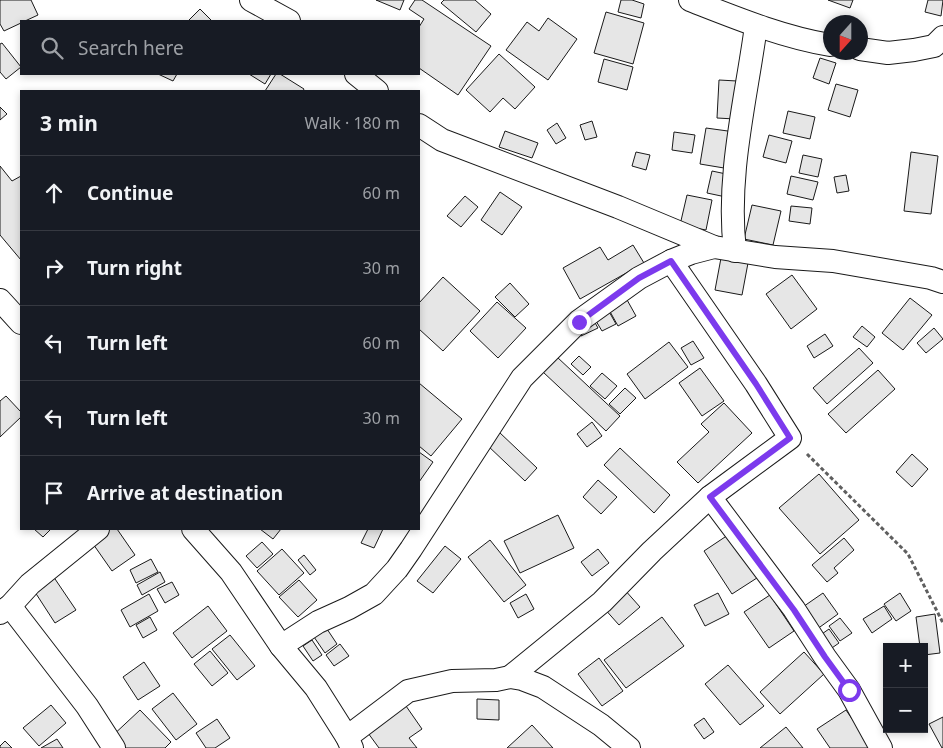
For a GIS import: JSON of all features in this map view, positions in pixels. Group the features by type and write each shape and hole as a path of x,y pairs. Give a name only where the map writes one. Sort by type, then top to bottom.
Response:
{"street":[{"path":"251,0 286,20"},
{"path":"690,0 756,26 823,44"},
{"path":"724,249 732,226 736,165 756,26"},
{"path":"868,50 888,54 914,50 934,46 943,37"},
{"path":"357,75 377,90"},
{"path":"420,126 450,143 724,249 775,257 843,262 931,278 943,282"},
{"path":"281,646 318,622 374,594 397,569 522,378 579,322 639,278 671,261 691,253 724,249"},
{"path":"510,677 602,602 652,551 710,497 790,438 756,384 671,261"},
{"path":"0,300 20,322"},
{"path":"710,497 794,610 849,690 881,748"},
{"path":"97,530 30,584 5,609 88,706 114,748"},
{"path":"195,530 231,572 281,646 316,688 350,742 408,692 452,682 496,680 510,677 522,679 543,687 601,725 629,748"}],"path":[{"path":"790,438 908,554 943,623"}],"building":[{"path":"0,0 31,0 38,15 27,20 20,20 20,23 4,31 0,24"},
{"path":"376,0 404,0 400,10"},
{"path":"415,0 422,0 491,46 458,95 420,69 420,25 424,19 409,9"},
{"path":"444,0 475,0 491,14 476,32 441,3"},
{"path":"621,0 632,0 644,4 641,18 618,12"},
{"path":"828,0 853,0 850,8"},
{"path":"928,0 943,0 941,16 925,12"},
{"path":"200,9 211,20 189,20"},
{"path":"606,12 644,23 633,64 594,53"},
{"path":"548,18 577,39 548,80 506,50 527,22 539,31"},
{"path":"2,43 20,66 6,79 0,72 0,44"},
{"path":"499,54 535,87 515,109 503,98 490,112 466,90"},
{"path":"820,58 836,63 829,84 813,78"},
{"path":"604,59 633,67 627,90 598,82"},
{"path":"160,75 176,75 173,81"},
{"path":"251,75 270,75 265,84"},
{"path":"275,75 282,75 304,89 304,90 266,90"},
{"path":"719,80 737,81 735,119 717,118"},
{"path":"836,84 858,90 850,117 828,110"},
{"path":"0,107 7,114 0,120"},
{"path":"788,111 815,117 810,139 783,133"},
{"path":"592,121 597,137 585,140 580,125"},
{"path":"557,123 566,138 556,144 547,130"},
{"path":"706,128 735,132 730,169 700,164"},
{"path":"505,131 538,143 532,158 499,147"},
{"path":"674,132 695,135 692,153 672,150"},
{"path":"769,135 792,141 786,163 763,157"},
{"path":"636,152 650,155 646,170 632,166"},
{"path":"911,152 938,156 931,214 904,211"},
{"path":"803,155 822,159 818,177 799,173"},
{"path":"0,166 12,181 20,177 20,259 0,235"},
{"path":"712,171 731,175 726,197 707,193"},
{"path":"846,175 849,191 837,193 834,177"},
{"path":"791,176 818,182 813,200 787,194"},
{"path":"500,192 522,207 502,235 481,220"},
{"path":"687,195 712,200 706,230 680,225"},
{"path":"465,196 478,207 461,227 447,216"},
{"path":"752,205 781,211 773,245 744,239"},
{"path":"791,206 812,208 810,224 789,221"},
{"path":"633,245 644,263 580,299 563,268 600,247 608,260"},
{"path":"721,258 748,263 742,295 715,290"},
{"path":"792,275 817,309 791,329 766,294"},
{"path":"443,277 480,311 443,351 420,330 420,302"},
{"path":"510,283 529,304 515,317 495,297"},
{"path":"626,298 636,316 618,326 608,308"},
{"path":"910,298 932,315 903,350 882,333"},
{"path":"497,302 526,328 498,358 470,331"},
{"path":"607,308 616,324 602,331 593,316"},
{"path":"594,321 598,328 581,336 578,329"},
{"path":"862,326 875,337 867,347 853,337"},
{"path":"934,328 943,339 926,353 917,343"},
{"path":"825,334 833,346 814,358 807,346"},
{"path":"693,341 704,358 691,365 681,348"},
{"path":"669,342 688,367 645,399 627,374"},
{"path":"859,348 873,363 827,404 813,388"},
{"path":"579,356 591,367 583,375 571,364"},
{"path":"557,357 620,416 606,431 543,372"},
{"path":"700,368 724,401 702,416 679,383"},
{"path":"878,370 895,389 846,433 828,414"},
{"path":"602,373 617,386 605,399 590,386"},
{"path":"420,384 462,419 431,456 420,447"},
{"path":"625,388 636,398 620,414 609,404"},
{"path":"6,396 20,411 20,418 0,437 0,401"},
{"path":"724,403 752,433 698,483 677,462 709,432 701,424"},
{"path":"592,422 602,436 587,447 577,434"},
{"path":"499,432 537,468 525,481 487,445"},
{"path":"620,448 670,495 654,513 604,465"},
{"path":"420,453 433,462 420,481"},
{"path":"912,454 928,469 912,487 896,472"},
{"path":"819,474 859,520 820,554 779,508"},
{"path":"598,480 617,497 601,514 583,497"},
{"path":"558,515 574,548 520,573 504,541"},
{"path":"35,530 50,530 43,537"},
{"path":"107,530 118,530 135,555 112,571 91,541"},
{"path":"261,530 280,530 273,539"},
{"path":"368,530 383,530 374,548 361,543"},
{"path":"731,533 760,576 732,594 704,551"},
{"path":"844,538 854,550 834,568 838,573 827,582 812,565"},
{"path":"490,540 526,585 504,602 468,557"},
{"path":"262,542 273,554 257,568 246,556"},
{"path":"445,546 461,559 433,593 417,581"},
{"path":"282,549 304,573 279,595 257,571"},
{"path":"598,549 609,563 592,576 581,562"},
{"path":"304,555 316,570 310,575 298,560"},
{"path":"151,559 158,572 136,583 130,570"},
{"path":"160,572 165,582 142,595 137,585"},
{"path":"53,576 76,610 55,623 33,589"},
{"path":"299,580 317,600 298,617 279,597"},
{"path":"172,582 179,595 165,603 157,589"},
{"path":"624,589 640,607 619,625 603,607"},
{"path":"718,593 729,614 705,626 694,605"},
{"path":"823,593 838,614 813,632 797,611"},
{"path":"900,593 911,611 896,621 884,604"},
{"path":"149,594 158,611 130,627 121,610"},
{"path":"526,594 534,609 518,618 510,603"},
{"path":"770,595 794,631 769,648 744,612"},
{"path":"208,606 227,631 192,658 173,633"},
{"path":"884,606 892,619 872,633 863,619"},
{"path":"935,614 940,653 928,654 928,643 919,643 916,617"},
{"path":"150,617 157,630 143,638 136,625"},
{"path":"662,617 684,646 626,688 604,660"},
{"path":"840,618 852,633 840,641 829,626"},
{"path":"327,629 337,644 325,653 314,637"},
{"path":"829,629 839,643 829,650 819,636"},
{"path":"230,635 255,666 237,680 212,649"},
{"path":"312,640 322,655 313,661 303,646"},
{"path":"340,644 349,656 334,666 326,655"},
{"path":"210,651 228,673 212,686 194,664"},
{"path":"804,652 824,674 780,714 760,692"},
{"path":"599,658 623,691 602,706 578,674"},
{"path":"144,662 160,686 138,700 123,677"},
{"path":"728,665 764,706 740,725 705,684"},
{"path":"173,693 197,724 176,740 152,709"},
{"path":"477,699 499,700 499,720 477,719"},
{"path":"51,705 66,723 39,746 23,728"},
{"path":"406,706 422,729 409,738 417,748 379,748 368,733"},
{"path":"140,710 171,742 165,748 119,748 110,738"},
{"path":"846,710 872,748 830,748 817,729"},
{"path":"943,717 943,748 942,748 929,724"},
{"path":"704,718 714,732 704,739 694,725"},
{"path":"217,719 230,738 215,748 206,748 196,733"},
{"path":"532,725 553,748 507,748"},
{"path":"786,727 803,748 760,748"},
{"path":"57,739 63,748 41,748"},
{"path":"5,741 12,748 0,748"}],"route":[{"path":"579,322 639,278 671,261 756,384 790,438 710,497 794,610 849,690"}]}
